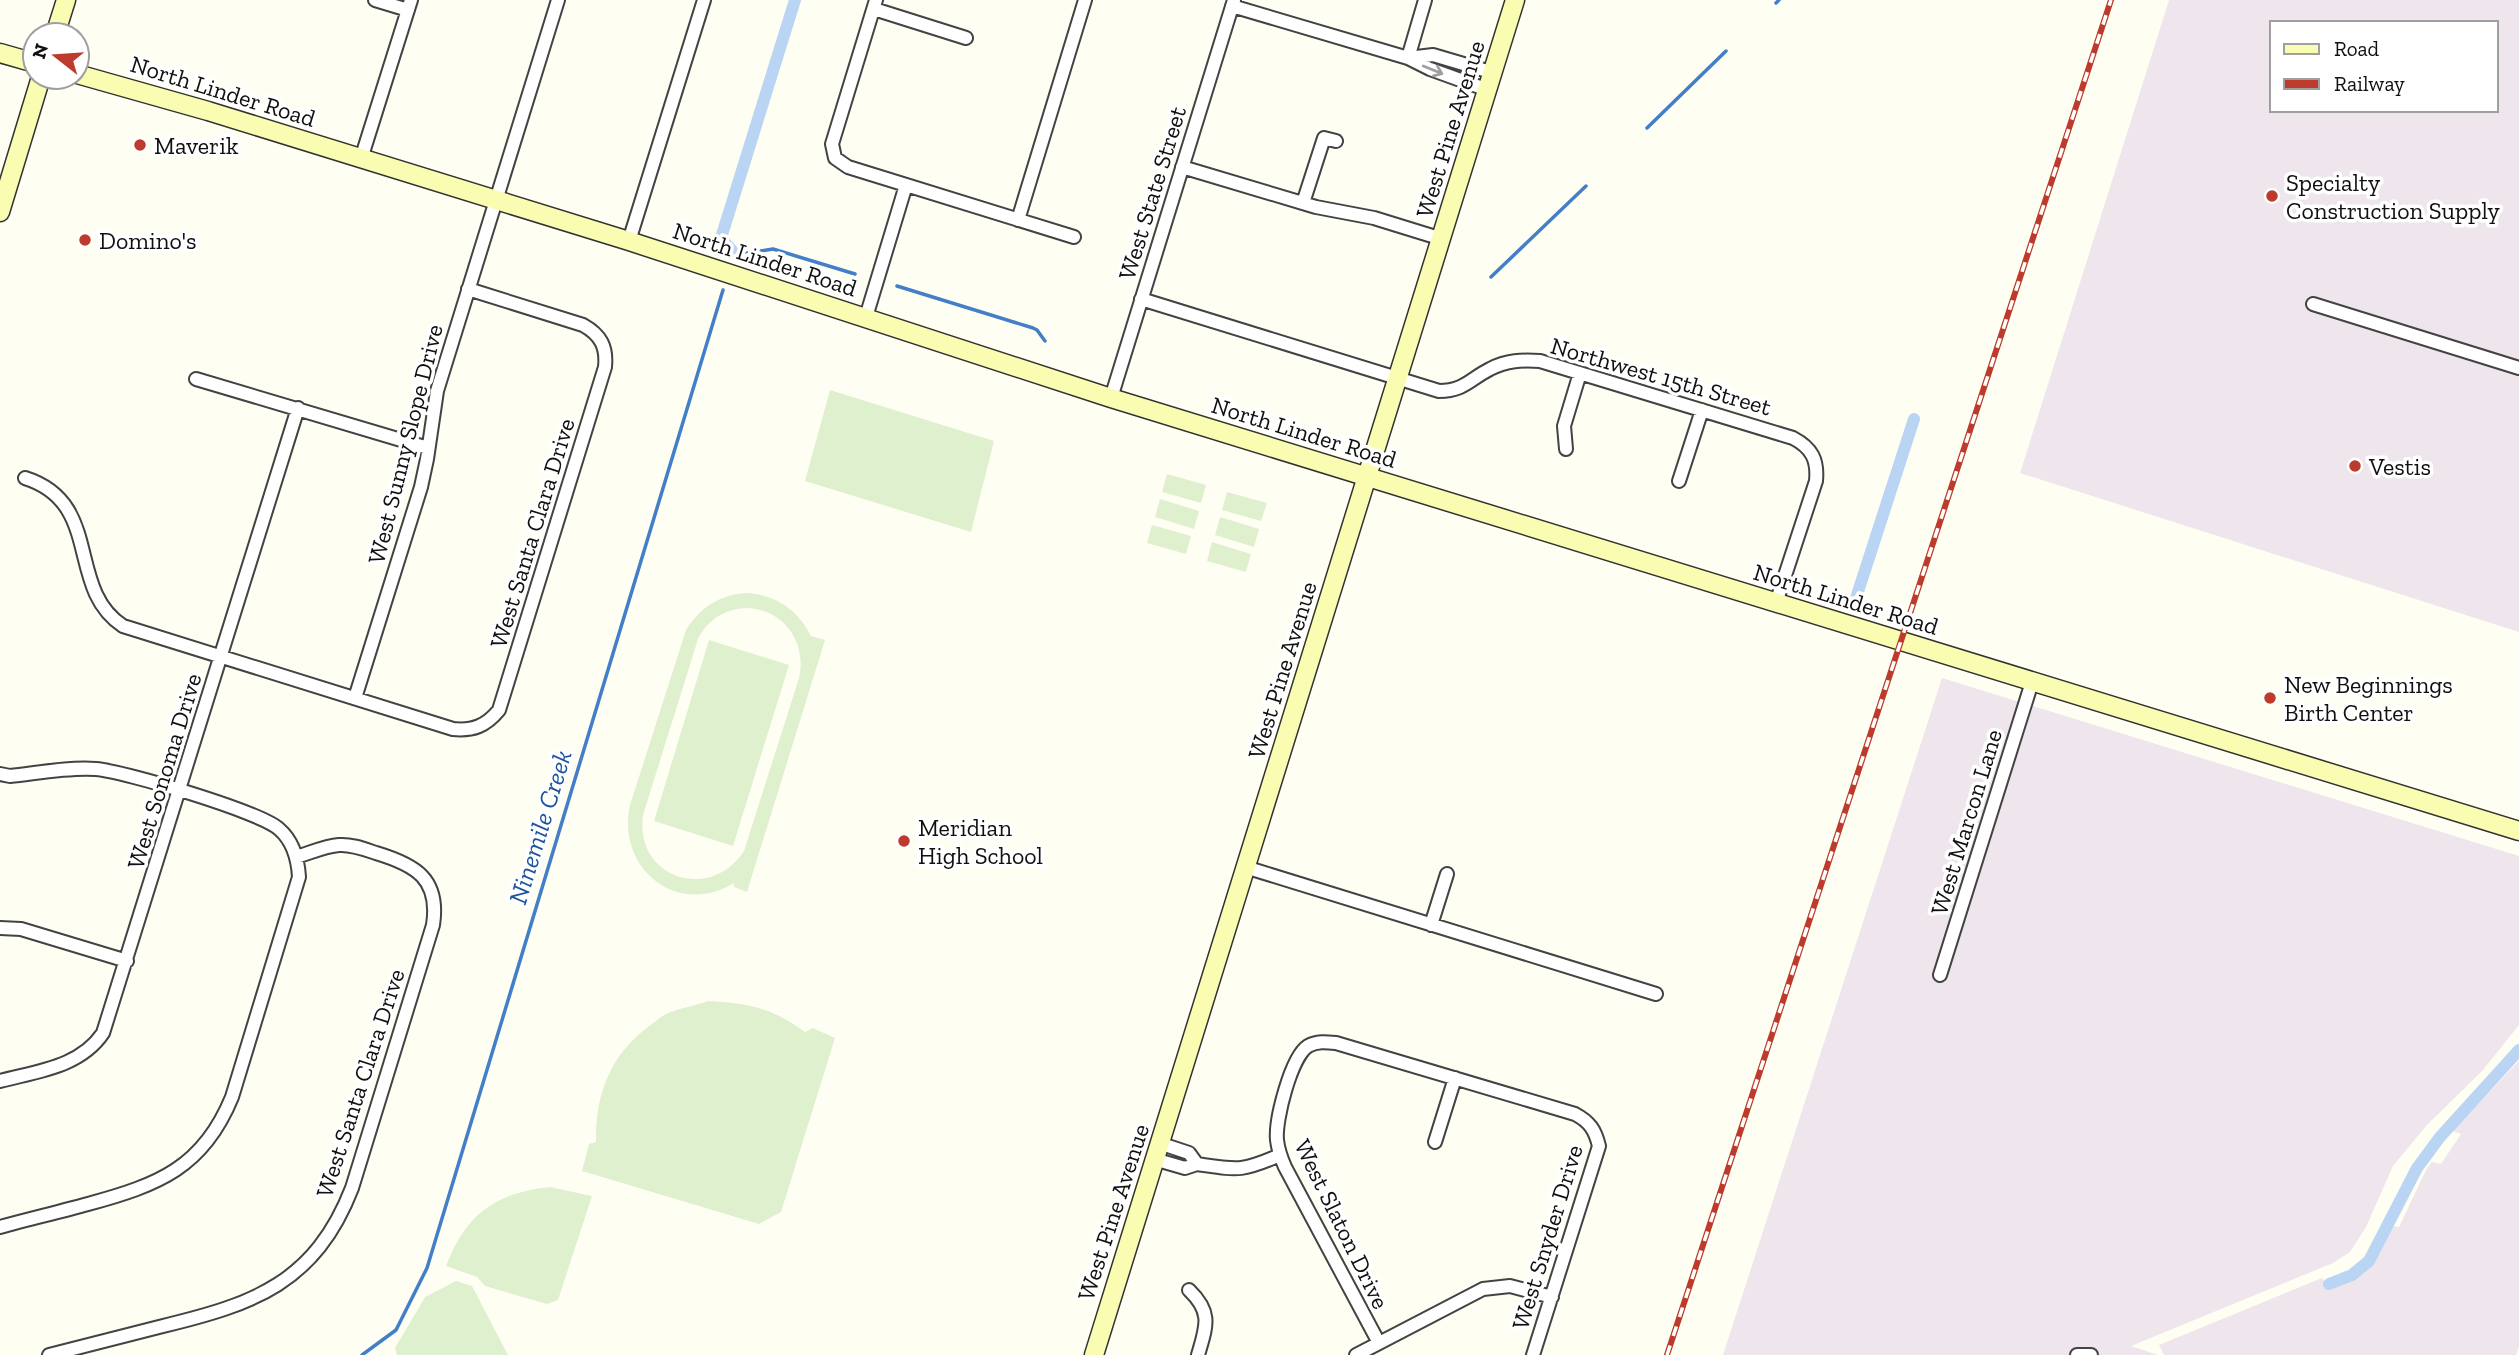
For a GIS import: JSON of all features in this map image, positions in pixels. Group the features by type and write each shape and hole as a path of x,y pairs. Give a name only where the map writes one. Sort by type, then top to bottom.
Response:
{"main road":[{"path":"59,21 66,0"},
{"name":"West Pine Avenue","path":"1094,1355 1516,0"},
{"path":"0,52 21,59"},
{"name":"North Linder Road","path":"91,78 198,108 629,241 1111,398 1368,478 2519,831"},
{"path":"0,212 37,91"}],"street":[{"path":"361,159 410,5 375,0"},
{"name":"West Sunny Slope Drive","path":"355,698 421,487 437,391 558,0"},
{"path":"629,241 704,0"},
{"path":"1018,220 1086,0"},
{"path":"1408,58 1425,0"},
{"path":"1233,3 1408,58 1430,69 1491,81"},
{"name":"West State Street","path":"1111,398 1233,3"},
{"path":"966,38 875,5 832,144 835,158 848,167 1074,237"},
{"path":"1303,203 1324,138 1336,142"},
{"path":"1182,167 1303,203 1374,218 1442,239"},
{"path":"866,317 906,185"},
{"name":"West Santa Clara Drive","path":"355,698 453,729 479,727 491,720 499,710 605,367 607,354 595,331 468,289"},
{"name":"Northwest 15th Street","path":"1141,299 1456,397 1491,368 1514,360 1540,361 1794,438 1805,444 1813,454 1817,467 1816,481 1776,603"},
{"path":"2313,304 2519,368"},
{"path":"1566,449 1564,426 1580,373"},
{"path":"196,379 429,448"},
{"name":"West Sonoma Drive","path":"0,1081 62,1065 86,1053 103,1032 298,408"},
{"path":"1679,481 1702,410"},
{"path":"25,478 50,488 60,498 82,543 96,598 112,619 123,626 355,698"},
{"name":"West Marcon Lane","path":"1940,975 2032,682"},
{"path":"0,774 10,776 78,769 105,770 269,821 288,839 296,857 299,877 232,1097 205,1144 174,1171 151,1185 0,1227"},
{"name":"West Santa Clara Drive","path":"49,1355 229,1310 254,1299 300,1267 319,1247 334,1225 352,1188 429,938 435,910 434,897 429,885 411,865 351,845 338,845 296,857"},
{"path":"1245,867 1656,994"},
{"path":"1431,925 1447,874"},
{"path":"0,928 21,929 127,961"},
{"name":"West Slaton Drive","path":"1379,1343 1280,1155 1277,1140 1280,1114 1295,1063 1309,1046 1324,1042 1336,1043 1455,1077"},
{"path":"1435,1142 1455,1077"},
{"name":"West Snyder Drive","path":"1455,1077 1575,1114 1587,1121 1596,1132 1599,1146 1533,1355"},
{"path":"1157,1151 1185,1168 1197,1164 1237,1170 1250,1168 1280,1155"},
{"path":"1356,1355 1483,1289 1510,1286 1552,1297"},
{"path":"1189,1290 1199,1300 1207,1325 1198,1355"},
{"path":"2077,1354 2091,1355"}],"shaded area":[{"path":"2169,0 2519,0 2519,632 2020,473"},
{"path":"1942,678 2519,856 2519,1025 2483,1070 2426,1126 2393,1166 2366,1227 2350,1252 2333,1263 2131,1346 2158,1355 1723,1355"},
{"path":"2519,1061 2519,1347 2516,1355 2164,1355 2159,1345 2322,1278 2326,1285 2332,1287 2364,1272 2393,1226 2399,1227 2426,1170 2432,1162 2441,1164 2461,1134 2452,1131"}],"green space":[{"path":"830,390 994,441 971,532 805,481"},
{"path":"1167,474 1206,485 1201,503 1162,492"},
{"path":"1227,492 1267,503 1261,521 1222,510"},
{"path":"1160,499 1199,511 1194,529 1155,517"},
{"path":"1220,517 1259,529 1254,547 1215,535"},
{"path":"1152,525 1191,536 1186,554 1147,543"},
{"path":"1212,542 1251,554 1246,572 1207,561"},
{"path":"738,594 758,594 777,601 800,619 811,636 825,640 747,892 734,887 734,883 713,892 692,894 672,890 655,881 642,867 632,849 628,828 630,805 686,630 712,603","holes":["749,608 762,610 783,622 790,631 800,653 801,665 744,851 730,867 713,876 695,879 677,876 662,868 650,855 643,837 643,815 698,639 712,620 725,613"]},
{"path":"709,640 789,665 733,846 654,821"},
{"path":"708,1001 760,1008 782,1017 805,1032 813,1028 835,1038 781,1212 759,1224 582,1171 589,1144 596,1142 598,1109 607,1078 624,1050 664,1015"},
{"path":"550,1187 592,1196 558,1300 547,1304 485,1286 477,1277 446,1266 463,1233 485,1209 513,1195"},
{"path":"456,1281 472,1286 508,1355 397,1355 395,1348 425,1297"}],"waterway":[{"path":"735,254 721,238 795,0"},
{"name":"Ninemile Creek","path":"1776,3 1779,0"},
{"name":"Ninemile Creek","path":"1647,128 1726,51"},
{"name":"Ninemile Creek","path":"1491,277 1586,186"},
{"name":"Ninemile Creek","path":"735,255 773,249 855,274"},
{"name":"Ninemile Creek","path":"897,286 1033,328 1045,341"},
{"name":"Ninemile Creek","path":"362,1355 396,1330 427,1268 723,290"},
{"path":"1856,598 1914,419"},
{"path":"2329,1284 2352,1275 2369,1261 2417,1168 2440,1137 2519,1050"}],"railway":[{"path":"1667,1355 2111,0"}],"place":[{"name":"Maverik","path":"140,145"},
{"name":"Specialty Construction Supply","path":"2272,196"},
{"name":"Domino's","path":"85,240"},
{"name":"Vestis","path":"2355,466"},
{"name":"New Beginnings Birth Center","path":"2270,698"},
{"name":"Meridian High School","path":"904,841"}]}
